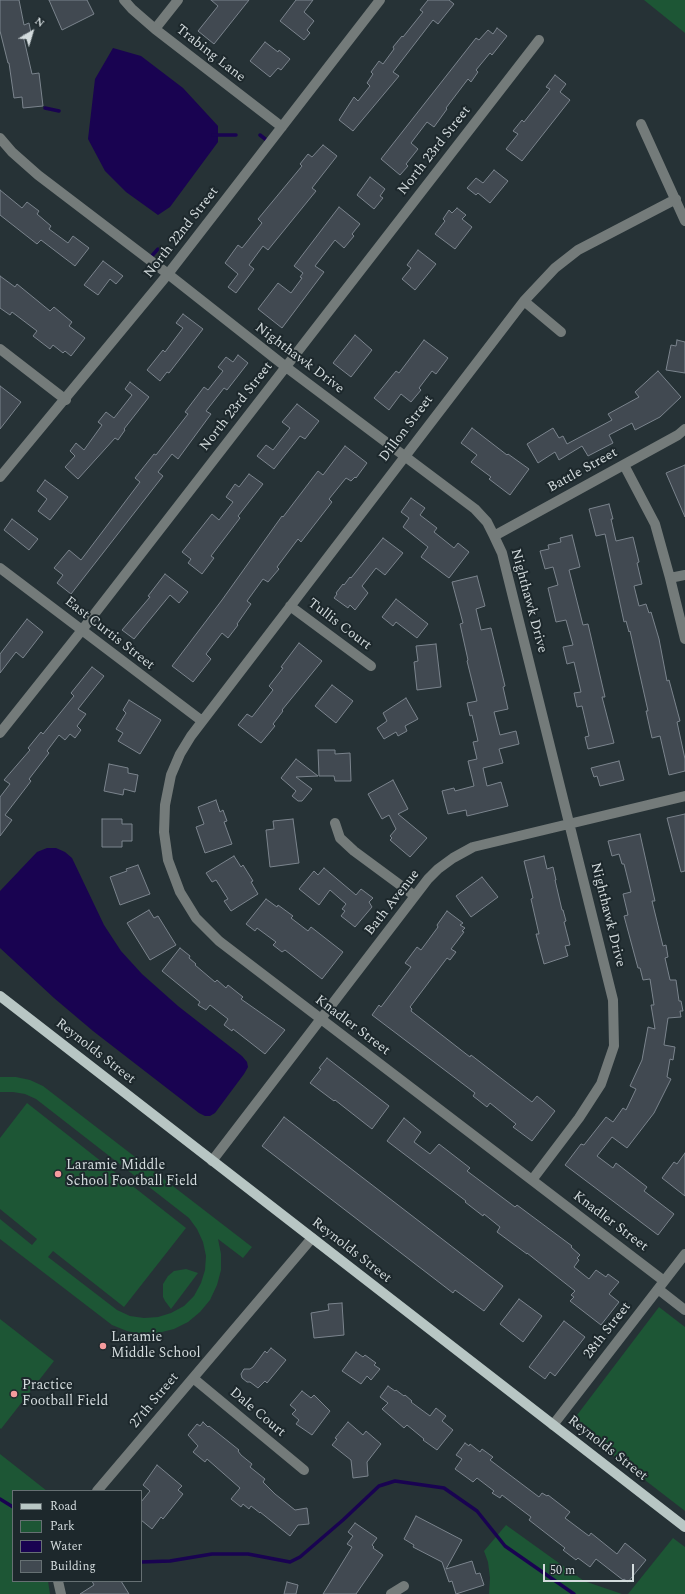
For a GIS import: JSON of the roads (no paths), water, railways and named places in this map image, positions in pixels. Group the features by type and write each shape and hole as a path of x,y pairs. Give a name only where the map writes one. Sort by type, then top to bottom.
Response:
{"main road":[{"name":"Reynolds Street","path":"0,996 685,1527"}],"street":[{"name":"Trabing Lane","path":"124,0 155,29 282,127"},
{"path":"155,29 178,0"},
{"name":"North 22nd Street","path":"0,477 66,400 168,274 380,0"},
{"name":"North 23rd Street","path":"0,733 82,630 539,40"},
{"path":"641,124 685,221"},
{"name":"Nighthawk Drive","path":"0,138 12,152 38,175 168,274 286,367 475,509 487,522 502,553 614,1000 614,1046 601,1084 579,1118 532,1180"},
{"name":"Dillon Street","path":"202,722 524,301 555,268 578,250 676,200"},
{"path":"524,301 561,332"},
{"path":"0,349 66,400"},
{"name":"Battle Street","path":"494,536 678,435 685,429"},
{"path":"624,465 655,524 685,639"},
{"name":"East Curtis Street","path":"0,568 202,722"},
{"path":"670,578 685,575"},
{"name":"Tullis Court","path":"290,606 371,666"},
{"name":"Knadler Street","path":"202,722 180,754 171,774 165,805 164,832 168,860 180,892 196,918 219,941 532,1180 661,1285 685,1310"},
{"name":"Bath Avenue","path":"212,1160 415,896 438,869 453,858 473,847 685,796"},
{"path":"335,823 340,838 354,851 415,896"},
{"name":"27th Street","path":"98,1490 312,1238"},
{"name":"28th Street","path":"554,1425 685,1254"},
{"name":"Dale Court","path":"193,1378 304,1470"},
{"path":"58,1582 61,1594"},
{"path":"391,1594 404,1586"}],"water":[{"path":"113,48 141,56 183,88 218,126 218,142 170,207 158,215 126,192 105,171 88,139 95,79"},
{"path":"47,848 56,848 65,852 72,858 104,925 121,951 142,974 178,1006 242,1056 247,1062 248,1067 244,1074 215,1113 210,1116 205,1116 199,1113 93,1031 54,998 0,948 0,891 37,852"}],"waterway":[{"path":"45,108 59,111"},
{"path":"213,135 236,135"},
{"path":"260,135 269,142"},
{"path":"149,259 158,249"},
{"path":"142,1562 170,1561 212,1554 248,1554 290,1562 300,1557 343,1520 379,1486 395,1481 444,1488 477,1511 505,1546 574,1594"},
{"path":"0,1499 12,1506"}],"place":[{"name":"Laramie Middle School Football Field","path":"58,1174"},
{"name":"Laramie Middle School","path":"103,1346"},
{"name":"Practice Football Field","path":"14,1394"}]}
